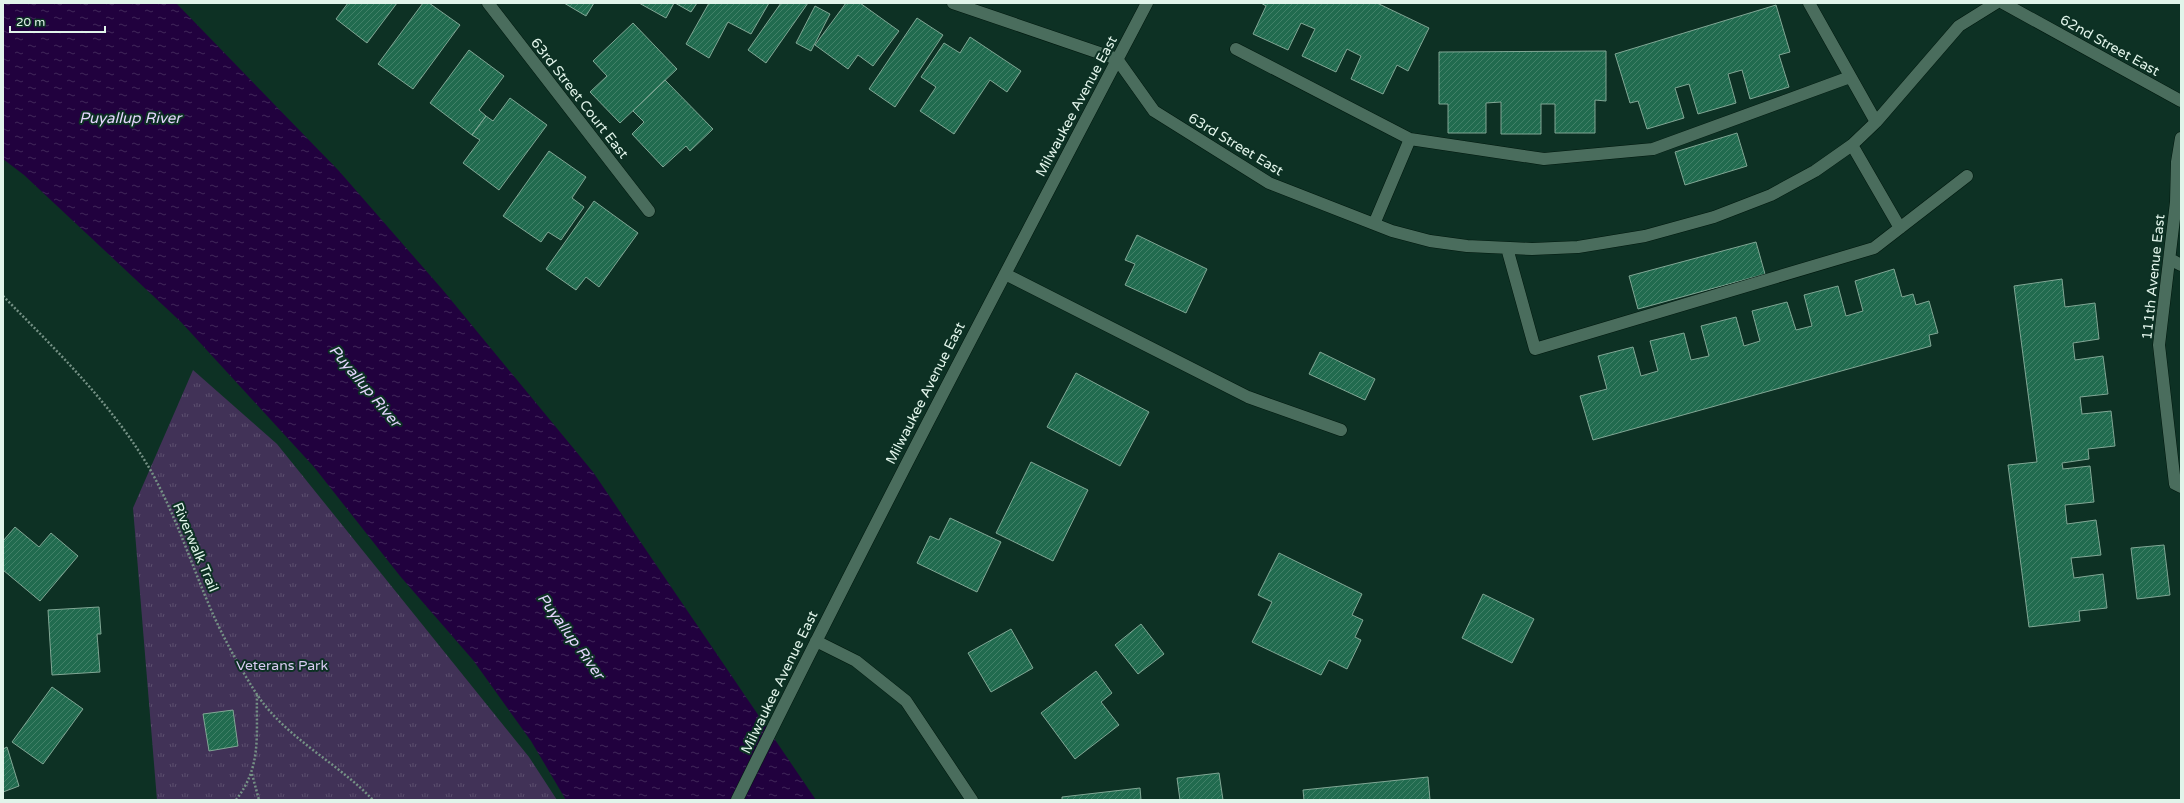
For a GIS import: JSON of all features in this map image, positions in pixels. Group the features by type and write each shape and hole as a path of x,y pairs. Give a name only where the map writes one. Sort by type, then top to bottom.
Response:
{"street":[{"name":"63rd Street Court East","path":"488,3 649,211"},
{"path":"953,3 1117,60"},
{"name":"Milwaukee Avenue East","path":"737,800 800,672 1004,274 1147,3"},
{"path":"1809,3 1876,122"},
{"name":"63rd Street East","path":"1117,60 1154,111 1268,183 1374,224 1430,241 1507,248 1559,248 1645,236 1714,217 1771,195 1815,171 1852,145 1876,122 1959,26 1996,3"},
{"name":"62nd Street East","path":"2003,3 2181,101"},
{"path":"1236,49 1410,139 1544,159 1653,148 1850,77"},
{"name":"111th Avenue East","path":"2181,138 2177,162 2176,202 2170,259 2159,345 2175,484 2181,487"},
{"path":"1374,224 1410,139"},
{"path":"1852,145 1900,228"},
{"path":"1507,248 1535,349 1874,248 1967,176"},
{"path":"2170,259 2181,265"},
{"path":"1004,274 1248,397 1341,430"},
{"path":"816,641 856,661 906,701 972,800"}],"path":[{"name":"Riverwalk Trail","path":"3,296 55,348 103,402 150,471 179,526 212,612 257,694 293,735 343,771 374,800"},
{"path":"236,800 252,774 256,757 257,694"},
{"path":"252,774 259,800"}],"green space":[{"name":"Veterans Park","path":"193,370 277,444 529,757 557,800 157,800 133,508"}],"water":[{"name":"Puyallup River","path":"3,3 176,3 339,171 442,289 593,472 816,800 566,800 531,741 473,660 400,576 314,467 181,322 24,175 3,159"}],"building":[{"path":"348,3 397,3 367,43 336,19"},
{"path":"423,3 429,3 460,25 413,89 378,64"},
{"path":"564,3 594,3 586,16"},
{"path":"639,3 674,3 666,18"},
{"path":"675,3 697,3 691,12"},
{"path":"709,3 769,3 751,34 728,22 709,58 686,44"},
{"path":"781,3 808,3 766,63 748,50"},
{"path":"846,3 860,3 899,31 873,66 858,55 848,69 815,45"},
{"path":"1261,3 1377,3 1429,28 1408,71 1397,65 1383,94 1351,79 1361,56 1347,49 1336,72 1302,56 1315,29 1301,23 1288,50 1253,34 1266,6"},
{"path":"1776,5 1790,52 1779,55 1789,87 1750,99 1742,70 1728,74 1736,103 1698,114 1689,84 1675,88 1684,118 1647,129 1638,101 1630,103 1615,54"},
{"path":"815,6 830,14 811,51 796,43"},
{"path":"917,18 943,35 895,107 869,89"},
{"path":"633,23 677,69 620,123 590,92 607,76 593,61"},
{"path":"970,37 1021,71 1007,92 990,80 954,134 920,111 936,87 921,77 944,43 960,53"},
{"path":"469,50 504,76 479,110 486,116 472,135 430,103"},
{"path":"1606,51 1606,101 1595,100 1595,133 1555,133 1555,104 1541,104 1541,134 1501,134 1501,102 1486,103 1486,133 1448,133 1448,104 1439,104 1439,52"},
{"path":"665,80 713,129 690,151 686,146 663,167 632,134 644,122 633,111"},
{"path":"510,98 547,125 499,190 463,163 480,140 472,135 486,116 493,121"},
{"path":"1737,133 1747,166 1685,185 1675,152"},
{"path":"549,151 586,177 572,198 584,207 561,240 548,232 541,242 503,216"},
{"path":"594,201 638,233 599,287 586,277 576,290 546,269"},
{"path":"1137,235 1207,269 1186,313 1125,285 1135,264 1125,260"},
{"path":"1756,242 1765,274 1638,309 1629,276"},
{"path":"1894,269 1902,297 1913,294 1916,305 1929,301 1938,333 1929,335 1931,346 1593,440 1580,396 1607,389 1598,356 1633,347 1641,376 1658,371 1650,341 1684,333 1691,360 1709,356 1701,326 1736,317 1744,346 1760,341 1752,311 1787,302 1796,330 1812,326 1804,295 1838,286 1846,316 1863,311 1855,281"},
{"path":"2062,279 2065,307 2095,303 2099,339 2073,343 2075,360 2103,356 2108,394 2080,397 2082,414 2111,411 2115,446 2088,449 2089,459 2062,463 2063,469 2090,466 2094,502 2065,505 2067,524 2096,520 2101,555 2071,558 2074,578 2103,574 2107,608 2079,611 2080,621 2029,627 2008,465 2037,462 2014,286"},
{"path":"1320,352 1375,379 1365,400 1309,374"},
{"path":"1076,373 1149,412 1120,466 1047,427"},
{"path":"1031,462 1088,490 1053,561 996,533"},
{"path":"950,518 1001,542 977,592 917,563 930,536 939,540"},
{"path":"15,527 39,547 51,533 78,556 40,601 3,570 3,541"},
{"path":"2164,545 2170,595 2137,599 2131,548"},
{"path":"1279,553 1362,594 1352,615 1363,620 1355,637 1361,640 1347,669 1329,660 1321,675 1252,642 1272,602 1258,595"},
{"path":"1483,594 1534,619 1512,663 1462,638"},
{"path":"99,607 101,634 97,634 100,672 52,675 48,610"},
{"path":"1141,624 1164,654 1138,674 1115,645"},
{"path":"1011,629 1033,668 991,692 968,653"},
{"path":"1096,671 1112,693 1101,702 1119,725 1075,759 1041,713"},
{"path":"52,687 83,709 43,764 12,742"},
{"path":"233,710 238,746 209,751 203,714"},
{"path":"7,747 19,786 3,792 3,749"},
{"path":"1219,773 1223,800 1180,800 1177,778"},
{"path":"1428,777 1430,800 1304,800 1303,790"},
{"path":"1140,788 1141,800 1062,800 1062,797"}]}
